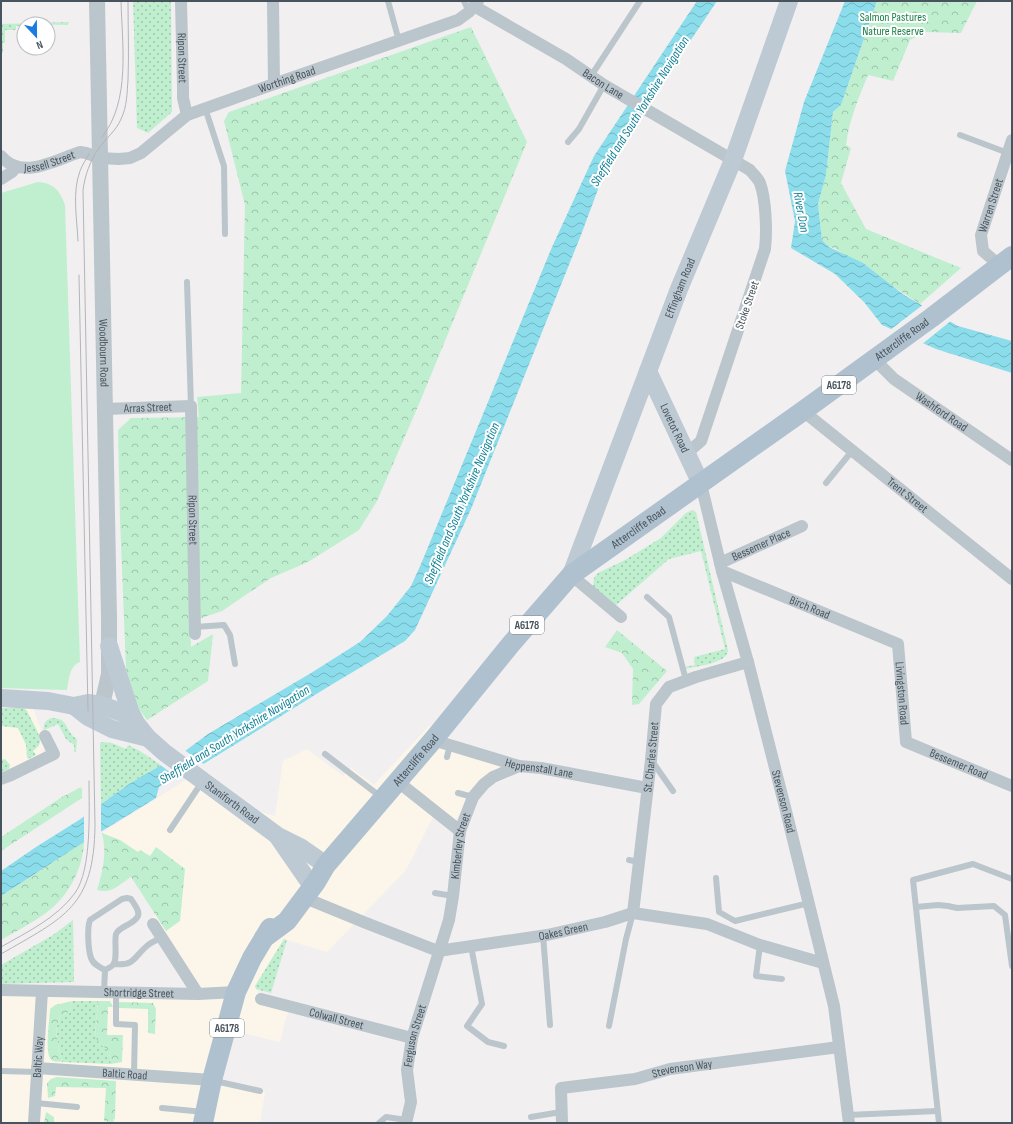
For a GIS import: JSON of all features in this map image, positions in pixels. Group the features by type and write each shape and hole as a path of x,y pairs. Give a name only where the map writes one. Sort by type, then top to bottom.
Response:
{"main road":[{"name":"Effingham Road","path":"571,575 679,289 733,160 789,1"},
{"name":"Attercliffe Road","path":"204,1117 212,1080 236,992 252,958 264,938 287,921 309,886 397,781 443,747 511,644 571,575 702,484 961,295 1008,263"},
{"name":"Lovetot Road","path":"648,371 702,484"},
{"path":"635,407 652,401 662,400"},
{"path":"109,646 130,711 139,732"},
{"name":"Staniforth Road","path":"1,698 48,701 81,712 112,729 139,732"},
{"path":"81,712 98,711 102,705"},
{"name":"Staniforth Road","path":"102,705 125,714 139,732 165,753 278,836 300,847 326,865"},
{"name":"Staniforth Road","path":"278,836 309,886"}],"street":[{"name":"Woodbourn Road","path":"96,1 109,646 109,674 102,705"},
{"name":"Ripon Street","path":"181,1 183,98 187,115"},
{"path":"273,1 274,84"},
{"name":"Worthing Road","path":"100,158 124,159 135,156 150,146 187,115 458,20 471,5"},
{"name":"Bacon Lane","path":"471,5 566,59 604,85 733,160"},
{"name":"Warren Street","path":"1008,263 983,251 981,235 1012,140"},
{"name":"Jessell Street","path":"1,156 16,168 27,169 80,152 100,158"},
{"name":"Stoke Street","path":"688,453 702,441 765,249 766,234 760,182 750,170 733,160"},
{"path":"1,178 16,168"},
{"name":"Washford Road","path":"874,359 894,379 1012,460"},
{"name":"Ripon Street","path":"191,406 195,631"},
{"name":"Arras Street","path":"105,409 191,406"},
{"name":"Trent Street","path":"803,411 1012,579"},
{"name":"Stevenson Road","path":"702,484 721,567 748,662 834,1006 848,1119"},
{"name":"Bessemer Place","path":"721,567 802,526"},
{"name":"Birch Road","path":"721,567 898,644"},
{"path":"571,575 621,617"},
{"name":"Livingston Road","path":"898,644 906,742"},
{"name":"St. Charles Street","path":"633,913 634,861 651,760 656,704 668,687 686,680 748,662"},
{"path":"1,779 54,754 45,736"},
{"name":"Bessemer Road","path":"906,742 1012,786"},
{"name":"Heppenstall Lane","path":"443,747 519,766 541,768 647,788"},
{"name":"Kimberley Street","path":"438,951 448,920 453,896 460,831 473,797 484,784 493,777 519,766"},
{"path":"397,781 460,831"},
{"name":"Oakes Green","path":"309,886 366,924 438,951 543,935 604,922 633,913 707,924 760,945 823,963"},
{"path":"153,924 198,994"},
{"name":"Ferguson Street","path":"407,1122 411,1102 407,1070 412,1038 438,951"},
{"name":"Shortridge Street","path":"1,990 198,994 236,992"},
{"name":"Baltic Way","path":"34,1123 42,991"},
{"name":"Colwall Street","path":"261,999 284,1001 412,1038"},
{"name":"Stevenson Way","path":"561,1118 561,1088 635,1079 670,1069 839,1047"},
{"name":"Baltic Road","path":"37,1070 212,1080"}],"lane":[{"path":"388,1 399,41"},
{"path":"591,76 640,1"},
{"path":"568,142 579,129 604,85"},
{"path":"205,108 224,166 225,234"},
{"path":"960,135 1008,153"},
{"path":"187,282 191,406"},
{"path":"826,483 852,451"},
{"path":"647,597 669,617 686,680"},
{"path":"195,631 224,625 230,635 235,664"},
{"path":"325,754 382,798"},
{"path":"651,760 673,791"},
{"path":"170,830 199,778"},
{"path":"458,793 473,797"},
{"path":"939,1123 913,880 974,864 1012,879"},
{"path":"716,878 719,912 735,921 809,903"},
{"path":"435,893 453,896"},
{"path":"105,970 114,964 117,932 134,921 138,916 138,911 131,899 122,899 90,920 88,931 91,958 94,963 105,970 116,1024 135,1025 134,1075"},
{"path":"916,906 938,905 957,908 994,906 1005,915 1012,966"},
{"path":"609,1026 626,939 633,913"},
{"path":"543,935 550,1025"},
{"path":"114,964 123,965 131,962 148,945 162,937"},
{"path":"760,945 756,976 782,979"},
{"path":"471,946 482,1004 467,1026 488,1042 504,1046"},
{"path":"1,1071 37,1070"},
{"path":"212,1080 260,1091"},
{"path":"36,1104 77,1107"},
{"path":"162,1108 204,1117"},
{"path":"848,1119 937,1110"},
{"path":"379,1123 386,1117 407,1122"},
{"path":"531,1117 561,1118"}],"shaded area":[{"path":"1,704 32,705 46,743 42,753 1,773"},
{"path":"430,725 444,735 503,763 449,827 433,817 406,870 327,952 284,939 255,986 261,999 291,1006 285,1021 280,1042 235,1031 213,1080 265,1092 260,1123 1,1123 1,990 197,994 150,919 156,915 102,833 195,774 235,804 275,816 283,761 307,749 343,776 351,768 374,785"}],"green space":[{"path":"133,1 171,1 172,112 148,133 137,128"},
{"name":"Salmon Pastures Nature Reserve","path":"877,1 977,1 961,33 926,32 910,40 893,81 868,75 855,109 847,136 846,145 851,148 841,183 866,229 961,268 920,304 834,248 829,247 822,240 818,204 826,175 833,112 841,105"},
{"path":"56,22 69,22 68,25 56,25"},
{"path":"1,24 16,24 16,30 5,30 3,53 1,53"},
{"path":"471,27 527,142 419,404 377,501 359,530 308,562 271,578 222,611 190,622 191,647 213,634 208,681 147,720 133,701 126,669 118,430 131,418 199,417 197,397 241,393 245,205 224,121 229,112"},
{"path":"38,182 48,184 56,189 65,205 80,662 76,664 72,670 67,690 1,688 1,193"},
{"path":"692,510 696,512 728,650 723,658 711,664 685,669 684,667 695,665 694,657 725,649 701,551 669,559 615,606 593,587 594,578 598,573 625,560 661,538 686,513"},
{"path":"617,630 667,671 639,704 632,705 633,669 622,653 605,647"},
{"path":"1,708 24,708 27,711 40,738 39,745 33,751 36,755 28,759 26,745 18,728 1,726"},
{"path":"51,718 57,718 64,722 70,733 77,739 76,752 74,752 74,745 66,739 58,724 44,730 45,723"},
{"path":"100,743 112,743 126,749 128,745 161,765 129,784 101,804"},
{"path":"5,759 10,765 9,769 1,773 1,760"},
{"path":"81,787 82,798 1,851 1,837 62,797"},
{"path":"102,833 120,840 138,852 140,850 150,856 156,847 185,869 180,921 166,931 131,877 111,890 97,890 104,862"},
{"path":"84,842 81,862 73,882 61,899 41,917 1,940 1,896"},
{"path":"73,920 74,982 1,984 1,965 53,935"},
{"path":"284,939 287,940 271,993 256,989 255,986"},
{"path":"72,1001 98,1001 95,1037 100,1044 109,1051 111,1064 62,1062 57,1038 57,1027 61,1015 70,1012"},
{"path":"72,1001 70,1012 61,1015 57,1027 57,1038 62,1062 53,1061 48,1053 50,1009 55,1005"},
{"path":"98,1001 110,1001 113,1007 108,1007 107,1035 123,1035 122,1062 111,1064 109,1051 100,1044 95,1037"},
{"path":"119,1002 153,1003 156,1009 155,1034 148,1033 148,1009 119,1008"},
{"path":"57,1077 116,1081 115,1118 113,1122 104,1121 106,1088 56,1087 55,1096 48,1098 47,1083 51,1079"},
{"path":"46,1112 54,1117 54,1123 44,1123"}],"water":[{"name":"Sheffield and South Yorkshire Navigation","path":"697,1 717,1 656,92 600,184 471,509 415,630 405,641 205,763 159,787 156,798 84,842 1,896 1,871 79,820 129,784 185,751 208,734 360,642 387,616 411,586 552,247 594,156"},
{"name":"River Don","path":"845,1 877,1 841,105 833,112 826,175 818,204 822,240 829,247 863,263 904,295 958,326 1012,341 1012,373 936,349 882,325 864,302 835,274 791,248 795,221 785,171 804,102"}],"pier":[{"path":"924,304 952,320 921,345 890,330"},
{"path":"183,749 205,765 178,778 159,764"},
{"path":"101,802 101,834 84,844 84,814"}],"tram line":[{"path":"102,137 111,123 117,107 121,89 123,72 121,1"},
{"path":"1,954 43,930 59,919 72,906 82,892 89,875 93,853 95,825 83,190 85,179 93,158 116,127 124,110 128,80 128,1"},
{"path":"78,241 76,188 81,169 89,154"},
{"path":"79,275 88,711"},
{"path":"1,947 51,917 60,910 75,893 80,883 87,855 89,781"}]}
